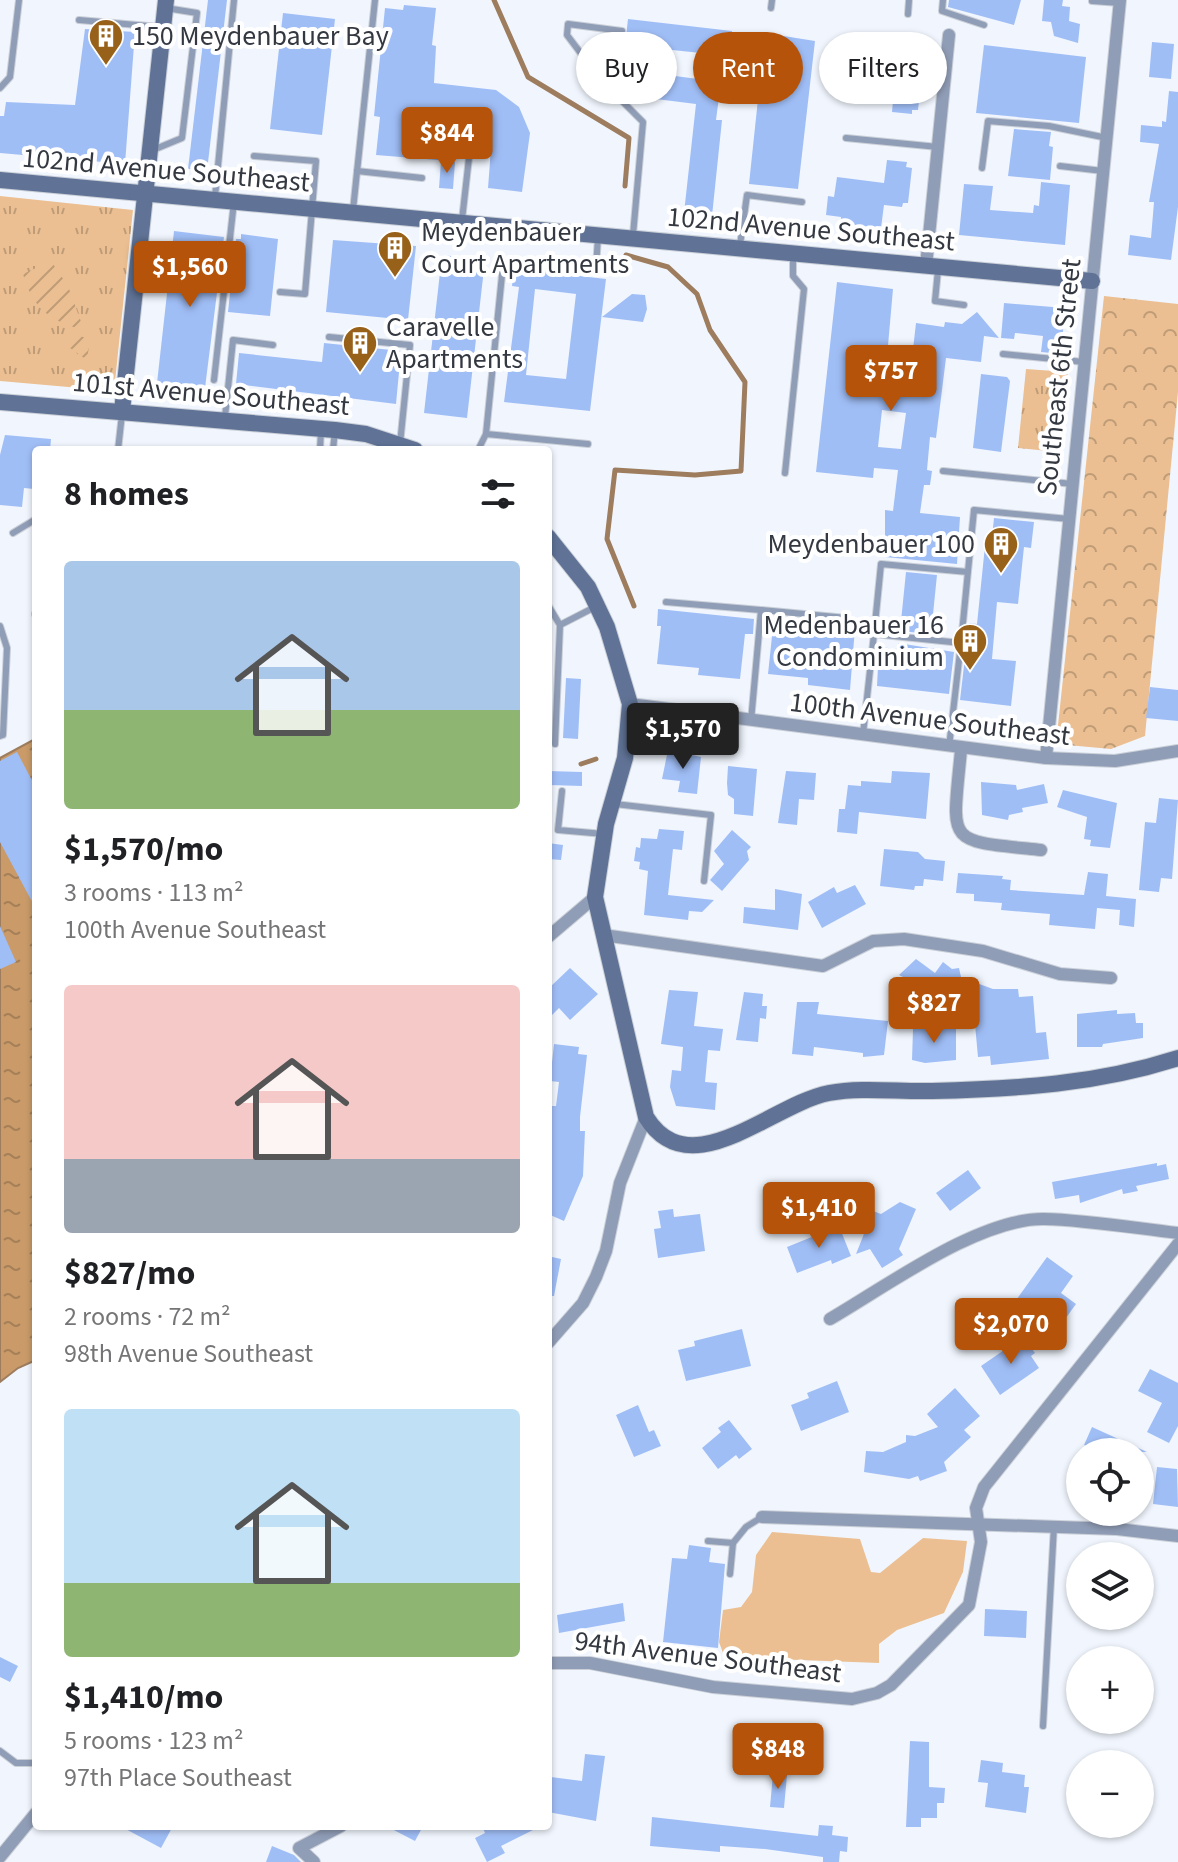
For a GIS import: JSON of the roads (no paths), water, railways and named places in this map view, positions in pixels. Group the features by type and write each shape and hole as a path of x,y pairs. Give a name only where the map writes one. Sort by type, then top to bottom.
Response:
{"street":[{"name":"Southeast 6th Street","path":"1046,758 1120,2"},
{"path":"122,411 166,4"},
{"path":"932,266 938,147 949,35"},
{"name":"102nd Avenue Southeast","path":"0,180 1092,281"},
{"name":"101st Avenue Southeast","path":"0,402 328,430 403,446"},
{"path":"552,542 588,587 622,668 630,704 625,758 604,834 595,897 646,1117 662,1137 696,1147 829,1093 1025,1089 1081,1083 1131,1073 1178,1058"},
{"name":"100th Avenue Southeast","path":"630,704 955,749 1046,758 1115,761 1178,751"},
{"path":"955,749 954,820 963,836 979,843 1041,850"},
{"path":"552,934 595,897"},
{"path":"603,935 823,966 873,941 904,939 983,951 1060,974 1111,978"},
{"path":"552,1338 583,1303 596,1277 623,1172 646,1117"},
{"path":"830,1319 960,1244 1002,1226 1043,1219 1178,1233"},
{"path":"978,1524 976,1508 984,1487 1178,1244"},
{"path":"762,1517 1054,1526 1178,1536"},
{"name":"94th Avenue Southeast","path":"552,1663 590,1663 713,1687 852,1699 877,1693 891,1685 969,1605 979,1562 978,1524"},
{"path":"2,1857 32,1818"},
{"path":"314,1862 299,1848 333,1830"}],"lane":[{"path":"0,88 10,77 19,0"},
{"path":"215,201 234,0"},
{"path":"353,213 375,0"},
{"path":"908,14 909,0"},
{"path":"943,0 942,11 984,25"},
{"path":"1092,1 1120,2"},
{"path":"149,151 182,138 197,13 166,4"},
{"path":"79,20 163,27"},
{"path":"622,31 568,24 567,35 601,80 643,122 633,239"},
{"path":"982,168 988,121 1049,126 1107,138"},
{"path":"462,223 472,131"},
{"path":"846,138 938,147"},
{"path":"254,156 316,161 305,294 280,292"},
{"path":"1060,166 1103,171"},
{"path":"357,171 422,178"},
{"path":"740,249 747,195 802,202"},
{"path":"214,380 234,202"},
{"path":"596,269 598,236"},
{"path":"785,473 804,289 793,276 793,253"},
{"path":"480,446 486,434 503,265"},
{"path":"932,266 935,301 964,305"},
{"path":"329,337 410,345 408,446"},
{"path":"225,421 233,340 273,345"},
{"path":"1003,354 1084,362"},
{"path":"118,446 122,411"},
{"path":"322,446 328,430"},
{"path":"328,430 332,446"},
{"path":"486,434 588,444"},
{"path":"943,471 1073,484"},
{"path":"955,749 961,643 974,510 1069,519"},
{"path":"13,533 32,521"},
{"path":"863,736 881,564 968,572"},
{"path":"666,602 847,618"},
{"path":"560,625 597,606"},
{"path":"751,721 761,610"},
{"path":"552,612 560,625 555,744"},
{"path":"0,626 7,648 3,735 0,736"},
{"path":"874,634 961,643"},
{"path":"562,791 558,830 604,834"},
{"path":"611,804 711,815 704,881"},
{"path":"730,1574 733,1543 746,1527 762,1517"},
{"path":"1043,1726 1054,1526"},
{"path":"708,1541 733,1543"},
{"path":"0,1751 16,1763 32,1763"}],"water":[{"path":"32,741 32,1362 0,1382 0,758"}],"waterway":[{"path":"494,0 528,77 629,138 625,186"},
{"path":"626,255 668,267 697,294 710,330 745,382 741,471 695,475 615,470 607,539 634,606"},
{"path":"581,764 596,759"}],"place":[{"name":"150 Meydenbauer Bay","path":"106,67"},
{"name":"Meydenbauer Court Apartments","path":"395,279"},
{"name":"Caravelle Apartments","path":"360,374"},
{"name":"Meydenbauer 100","path":"1001,575"},
{"name":"Medenbauer 16 Condominium","path":"970,672"}]}
